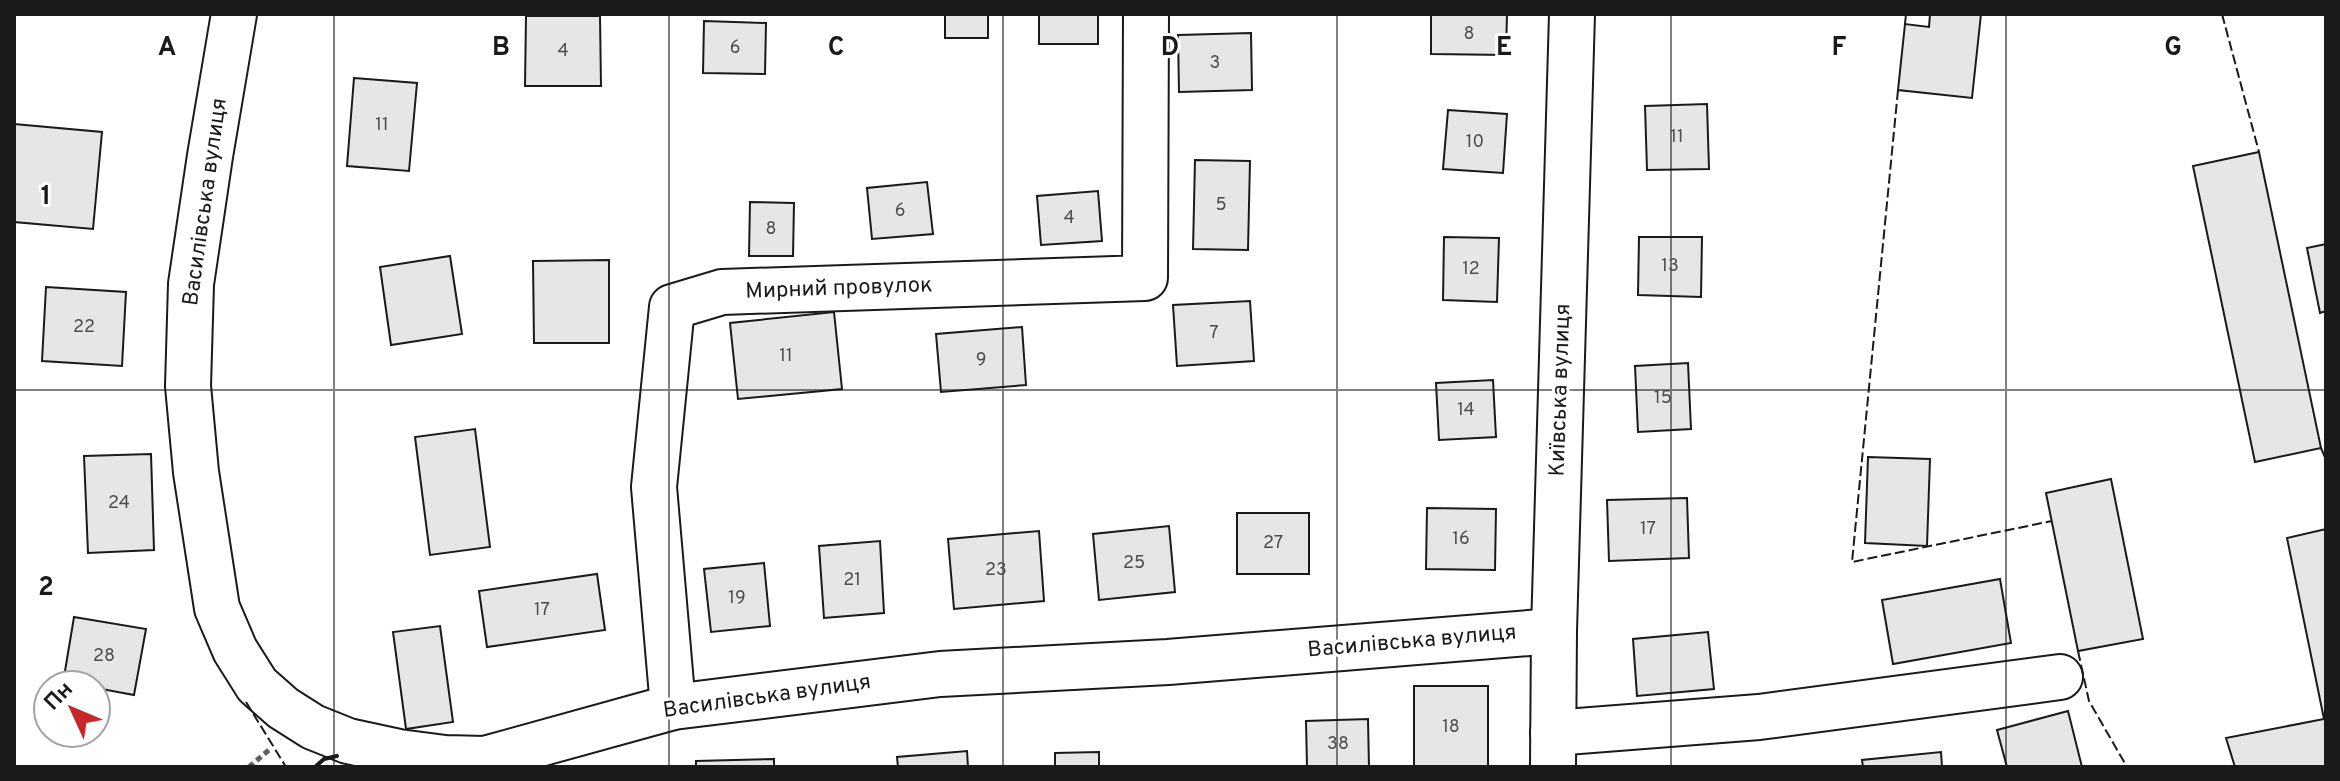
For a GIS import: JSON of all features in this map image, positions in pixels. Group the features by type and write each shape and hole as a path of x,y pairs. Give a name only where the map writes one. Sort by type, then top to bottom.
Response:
{"street":[{"name":"Василівська вулиця","path":"234,14 191,284 188,371 196,472 217,608 235,650 257,685 283,708 313,727 348,741 399,752 485,763 673,707 940,674 1168,662 1554,631"},
{"name":"Мирний провулок","path":"673,707 654,487 672,307 722,292 1145,278 1146,14"},
{"name":"Київська вулиця","path":"1553,750 1572,14"},
{"path":"1553,750 1759,717 2060,677"}],"path":[{"path":"249,767 274,746"}],"building":[{"path":"945,14 988,14 988,38 945,38"},
{"path":"1039,14 1098,14 1098,44 1039,44"},
{"path":"1431,14 1507,14 1506,55 1431,54"},
{"path":"1930,14 1981,14 1972,98 1898,90 1905,24 1929,27"},
{"path":"526,16 600,16 601,86 525,86"},
{"path":"704,21 766,23 765,74 703,73"},
{"path":"1251,33 1252,90 1179,92 1178,35"},
{"path":"354,78 417,83 409,171 347,166"},
{"path":"1707,104 1709,169 1647,170 1645,106"},
{"path":"1448,110 1507,114 1503,173 1443,169"},
{"path":"14,124 102,132 93,229 14,222"},
{"path":"2259,152 2321,448 2255,462 2193,166"},
{"path":"1195,160 1250,161 1248,250 1193,249"},
{"path":"927,182 933,234 872,239 867,188"},
{"path":"1098,191 1102,241 1041,245 1037,196"},
{"path":"750,202 794,203 793,256 749,256"},
{"path":"1444,237 1499,238 1497,302 1443,300"},
{"path":"1639,237 1702,237 1701,297 1638,295"},
{"path":"2326,244 2326,311 2320,313 2307,248"},
{"path":"450,256 462,334 391,345 380,267"},
{"path":"609,260 609,343 534,343 533,261"},
{"path":"46,287 126,292 122,366 42,361"},
{"path":"1250,301 1254,361 1177,366 1173,305"},
{"path":"834,312 842,389 738,399 730,323"},
{"path":"1022,327 1026,385 941,392 936,334"},
{"path":"1688,363 1691,429 1638,432 1635,366"},
{"path":"1493,380 1496,437 1439,440 1436,383"},
{"path":"475,429 490,547 430,555 415,437"},
{"path":"151,454 154,550 88,553 84,456"},
{"path":"1868,457 1930,459 1927,546 1865,543"},
{"path":"2111,479 2143,639 2078,651 2046,493"},
{"path":"1687,498 1689,558 1609,561 1607,500"},
{"path":"1427,508 1496,509 1495,570 1426,569"},
{"path":"1237,513 1309,513 1309,574 1237,574"},
{"path":"1169,526 1175,592 1099,600 1093,534"},
{"path":"2326,529 2326,767 2235,767 2226,738 2324,719 2287,538"},
{"path":"1039,531 1044,601 954,609 948,539"},
{"path":"880,541 884,613 824,618 819,546"},
{"path":"764,563 770,626 711,632 704,569"},
{"path":"597,574 605,630 487,647 479,591"},
{"path":"2000,579 2011,643 1893,664 1882,600"},
{"path":"74,617 146,629 134,695 112,691 112,669 65,669"},
{"path":"440,626 453,722 406,729 393,632"},
{"path":"1708,632 1714,689 1637,696 1633,639"},
{"path":"1414,686 1488,686 1488,767 1414,767"},
{"path":"2068,711 2082,767 2007,767 1997,730"},
{"path":"1368,719 1369,767 1307,767 1306,721"},
{"path":"967,751 968,767 898,767 897,757"},
{"path":"1099,752 1099,767 1055,767 1055,753"},
{"path":"1941,752 1942,767 1863,767 1862,760"},
{"path":"774,759 774,767 696,767 696,761"}],"fence":[{"path":"1905,24 1906,14"},
{"path":"2222,14 2259,152"},
{"path":"1898,90 1852,562 2052,521"},
{"path":"2321,448 2326,460"},
{"path":"2078,651 2089,701 2127,767"},
{"path":"246,702 286,767"}],"wall":[{"path":"315,767 324,759 337,756"}]}
